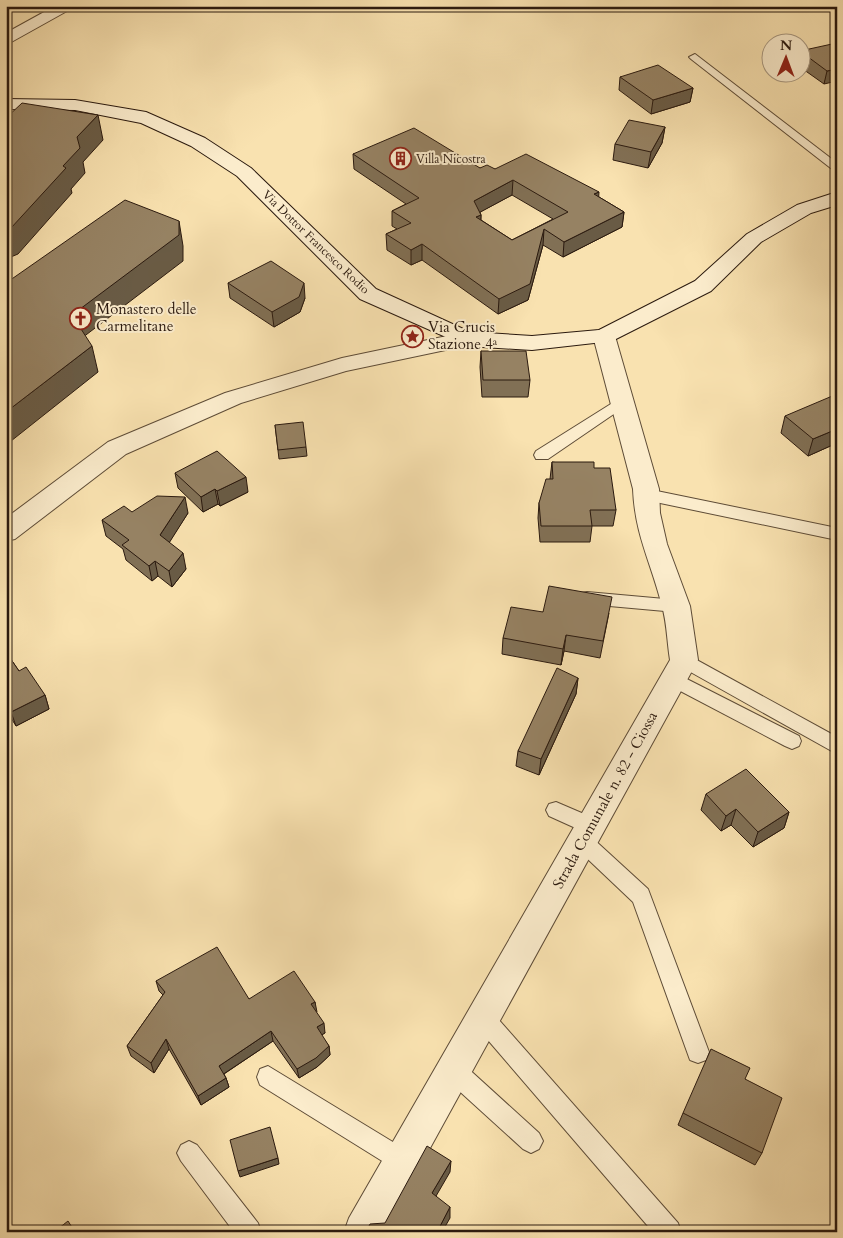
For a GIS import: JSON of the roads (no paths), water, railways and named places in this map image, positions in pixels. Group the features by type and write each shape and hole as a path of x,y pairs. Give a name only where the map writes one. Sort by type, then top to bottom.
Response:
{"street":[{"path":"6,40 68,6"},
{"name":"Via Dottor Francesco Rodio","path":"6,104 75,105 146,118 198,142 244,172 368,294 466,339 532,343 604,336 703,286 754,238 804,209 837,198"},
{"path":"604,336 647,495 647,514 654,544 676,606 678,669"},
{"path":"6,532 117,448 233,398 342,365 466,339"},
{"name":"Strada Comunale n. 82 - Ciossa","path":"363,1232 678,669"}],"lane":[{"path":"694,57 837,169"},
{"path":"542,455 622,402"},
{"path":"647,495 837,534"},
{"path":"566,596 676,606"},
{"path":"678,669 792,741"},
{"path":"678,669 837,746"},
{"path":"556,810 586,834 641,896 698,1052"},
{"path":"483,1018 669,1232"},
{"path":"454,1071 531,1141"},
{"path":"268,1077 403,1161"},
{"path":"189,1153 249,1232"}],"place":[{"name":"Villa Nicostra","path":"400,159"},
{"name":"Monastero delle Carmelitane","path":"80,318"},
{"name":"Via Crucis Stazione 4ª","path":"412,336"}]}
